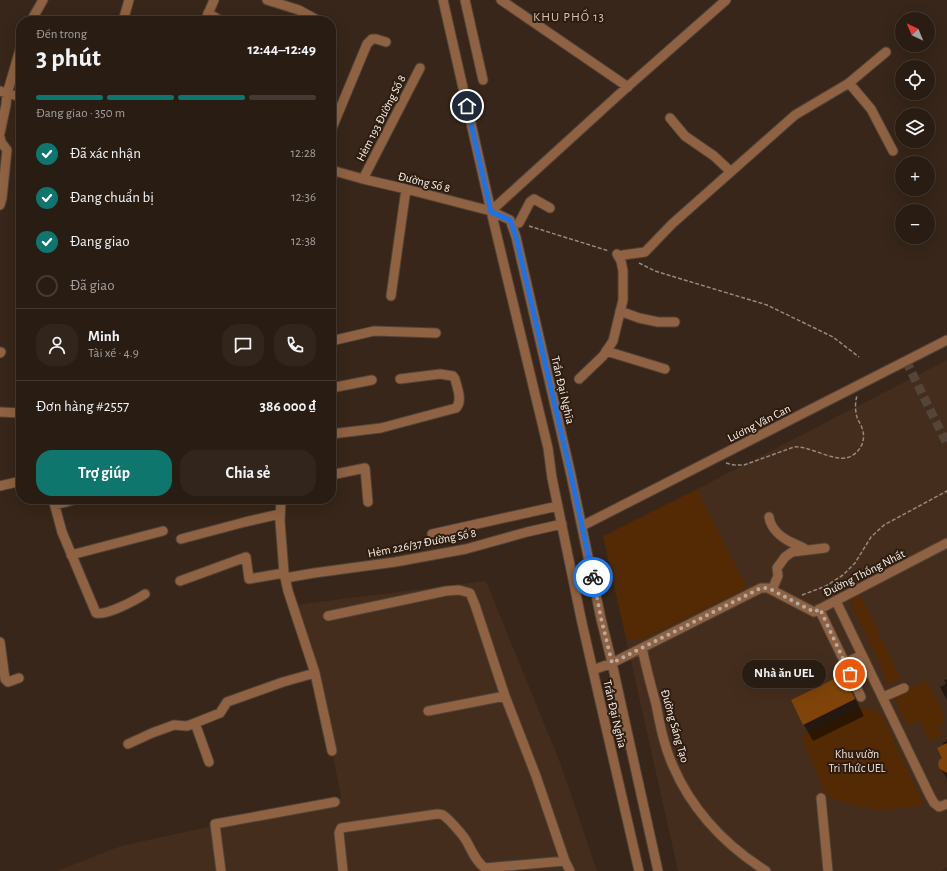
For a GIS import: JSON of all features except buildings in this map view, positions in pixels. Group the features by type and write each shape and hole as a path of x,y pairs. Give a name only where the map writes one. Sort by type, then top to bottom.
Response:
{"street":[{"path":"34,16 43,0"},
{"path":"124,16 129,0"},
{"path":"206,16 214,0"},
{"path":"267,0 298,10 309,16"},
{"name":"Trần Đại Nghĩa","path":"443,0 550,462 552,478 593,670 639,871"},
{"path":"465,0 483,80"},
{"path":"501,0 628,86"},
{"path":"491,212 628,86 726,0"},
{"path":"336,118 367,44 372,39 386,42"},
{"path":"579,379 603,356 613,341 623,300 623,271 620,254 645,252 672,224 794,115 849,83 886,52"},
{"path":"0,133 6,105 4,93 16,60"},
{"name":"Hẻm 193 Đường Số 8","path":"363,179 420,68"},
{"path":"849,83 871,109 893,151"},
{"path":"4,93 16,96"},
{"path":"670,118 686,136 714,156 730,171"},
{"path":"0,137 1,142 7,150 0,205"},
{"name":"Đường Số 8","path":"336,171 491,212 514,222"},
{"path":"391,296 406,189"},
{"path":"514,222 534,198 550,208"},
{"name":"Trần Đại Nghĩa","path":"514,222 516,237 568,459 601,618 658,871"},
{"path":"620,311 639,318 658,322 675,322"},
{"path":"336,340 374,331 436,333"},
{"name":"Lương Văn Can","path":"582,526 947,340"},
{"path":"606,351 664,369"},
{"path":"336,433 381,428 459,406 460,401 453,376 440,374 400,379"},
{"path":"336,387 372,380"},
{"path":"0,412 16,413"},
{"path":"550,462 568,459"},
{"path":"336,474 365,468 368,502"},
{"path":"0,486 16,482"},
{"path":"55,504 62,532 97,614 128,604 145,594"},
{"path":"281,504 282,558 288,591 315,673 332,751"},
{"path":"432,534 558,506"},
{"path":"181,539 280,514"},
{"path":"768,517 770,524 777,532 791,542 804,547 806,550"},
{"name":"Hẻm 226/37 Đường Số 8","path":"180,581 246,556 249,579 285,576 395,562 466,549 562,524"},
{"path":"71,555 162,531"},
{"name":"Đường Thống Nhất","path":"772,590 814,612 947,543"},
{"path":"593,670 612,663 761,588 772,590 778,576 777,568 785,557 792,552 825,548"},
{"path":"328,616 446,591 459,590 470,593 505,696 536,776 564,861 570,871"},
{"path":"836,601 930,796 934,803 943,805"},
{"path":"820,609 861,696"},
{"path":"0,642 5,679 8,682 20,678"},
{"name":"Đường Sáng Tạo","path":"642,648 664,741 672,765 681,782 696,806 712,827 728,843 750,861 766,871"},
{"path":"845,663 862,654"},
{"path":"128,744 174,724 187,726 195,723 220,713 227,702 283,682 315,673"},
{"path":"883,698 904,688"},
{"path":"428,711 505,696"},
{"path":"195,723 209,762"},
{"path":"821,798 828,871"},
{"path":"221,871 215,824 335,802"},
{"path":"343,871 339,833 341,828 437,814 444,816 466,840 476,860 485,868 564,861"}],"path":[{"path":"514,222 620,254 655,271 767,305 833,337 859,357"},
{"path":"711,460 734,465 744,465 794,446 804,447 830,456 845,458 851,457 862,447 864,439 863,429 856,416 855,409 858,394"},
{"path":"788,599 798,597 826,586 843,575 855,563 871,537 884,524 947,491"}],"shaded area":[{"path":"947,360 947,867 941,871 678,871 603,536"},
{"path":"486,581 561,765 597,871 57,871 121,846 341,798 318,674 295,605"}],"green space":[{"path":"697,489 747,588 641,640 626,638 603,536"},
{"path":"859,594 900,677 890,684 888,683 850,600 851,597"},
{"path":"925,681 928,683 946,719 938,726 942,736 929,741 921,723 918,721 907,725 894,696"},
{"name":"Khu vườn Tri Thức UEL","path":"860,708 871,709 881,713 924,805 893,809 874,809 850,804 826,795 801,736"}],"tunnel":[{"path":"906,361 947,444"}],"way so far":[{"path":"593,577 612,663 761,588 768,588 814,612 820,609 850,674"}],"place":[{"name":"Nhà ăn UEL","path":"850,674"}],"district":[{"name":"KHU PHỐ 13","path":"569,17"}],"route":[{"path":"467,106 491,212 510,220 516,237 593,577"}]}
